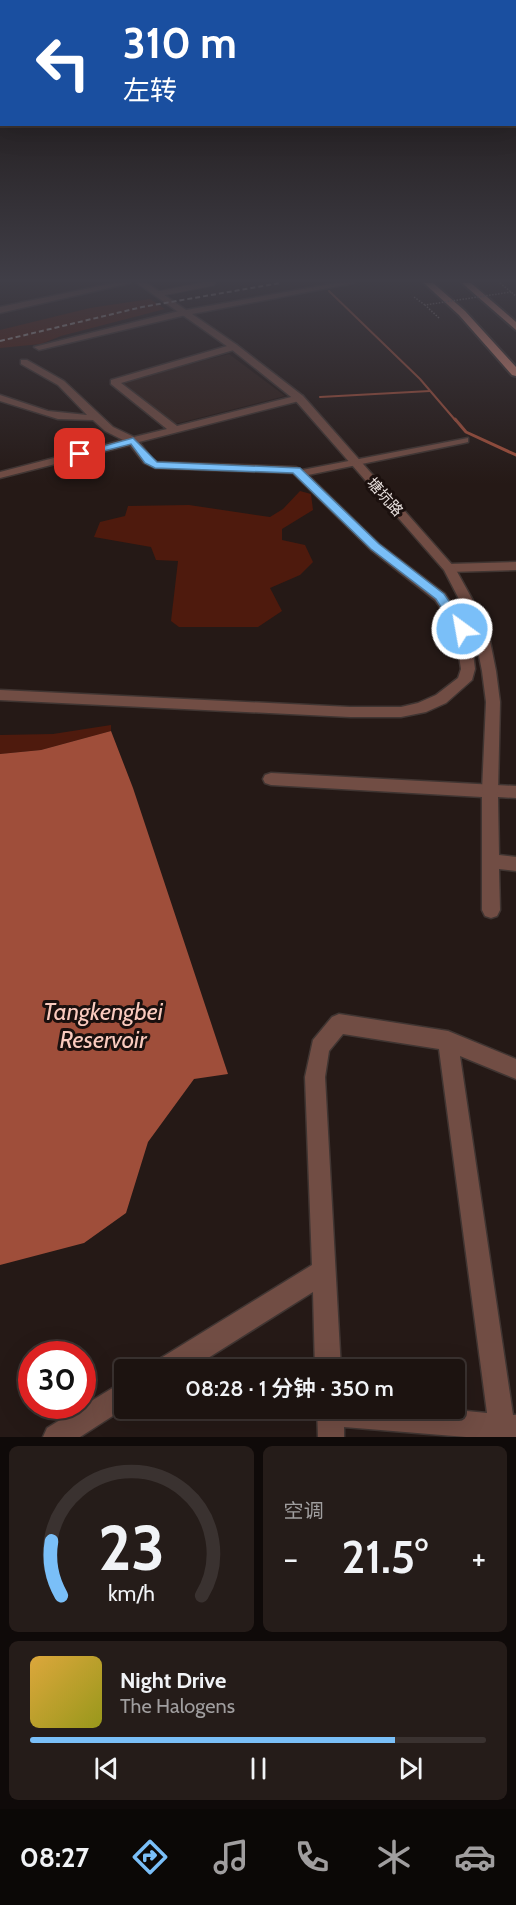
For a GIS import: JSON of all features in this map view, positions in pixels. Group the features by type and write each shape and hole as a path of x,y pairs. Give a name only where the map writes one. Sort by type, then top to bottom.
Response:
{"highway":[{"path":"495,350 516,373"}],"street":[{"path":"175,430 114,382 224,350"},
{"name":"塘坑路","path":"238,350 299,398 353,462 480,626 493,702 490,791 491,910"},
{"path":"24,362 61,383 95,417 110,429 133,441 148,461 155,465 296,470 375,547 440,576 516,566"},
{"path":"0,398 54,416 77,419 95,417"},
{"path":"0,475 299,398"},
{"path":"299,474 464,440"},
{"path":"0,695 350,712 400,712 421,708 456,690 465,680 468,669 462,629 440,597 440,576"},
{"path":"271,779 516,792"},
{"path":"490,861 516,864"},
{"path":"328,1359 315,1077 320,1047 339,1024 448,1041 516,1069"},
{"path":"331,1420 507,1431 448,1041"},
{"path":"183,1359 324,1271"},
{"path":"56,1437 114,1400"}],"shaded area":[{"path":"229,354 285,396 175,424 122,382"},
{"path":"300,491 311,494 313,510 282,529 282,540 305,545 313,562 300,575 270,588 282,611 258,627 179,627 171,621 178,561 156,560 151,547 94,537 100,522 125,516 128,506 189,505 270,517 283,509"},
{"path":"111,725 111,731 41,750 0,754 0,735 53,734"}],"water":[{"name":"Tangkengbei Reservoir","path":"111,731 133,788 228,1074 194,1079 148,1142 126,1213 84,1243 0,1265 0,754 41,750"}],"waterway":[{"path":"390,350 420,379 456,421"},
{"path":"320,397 430,391"},
{"path":"455,419 466,432 516,455"}],"route":[{"path":"80,454 133,441 148,461 155,465 296,470 334,510 375,547 420,579 440,597 462,629"}]}
